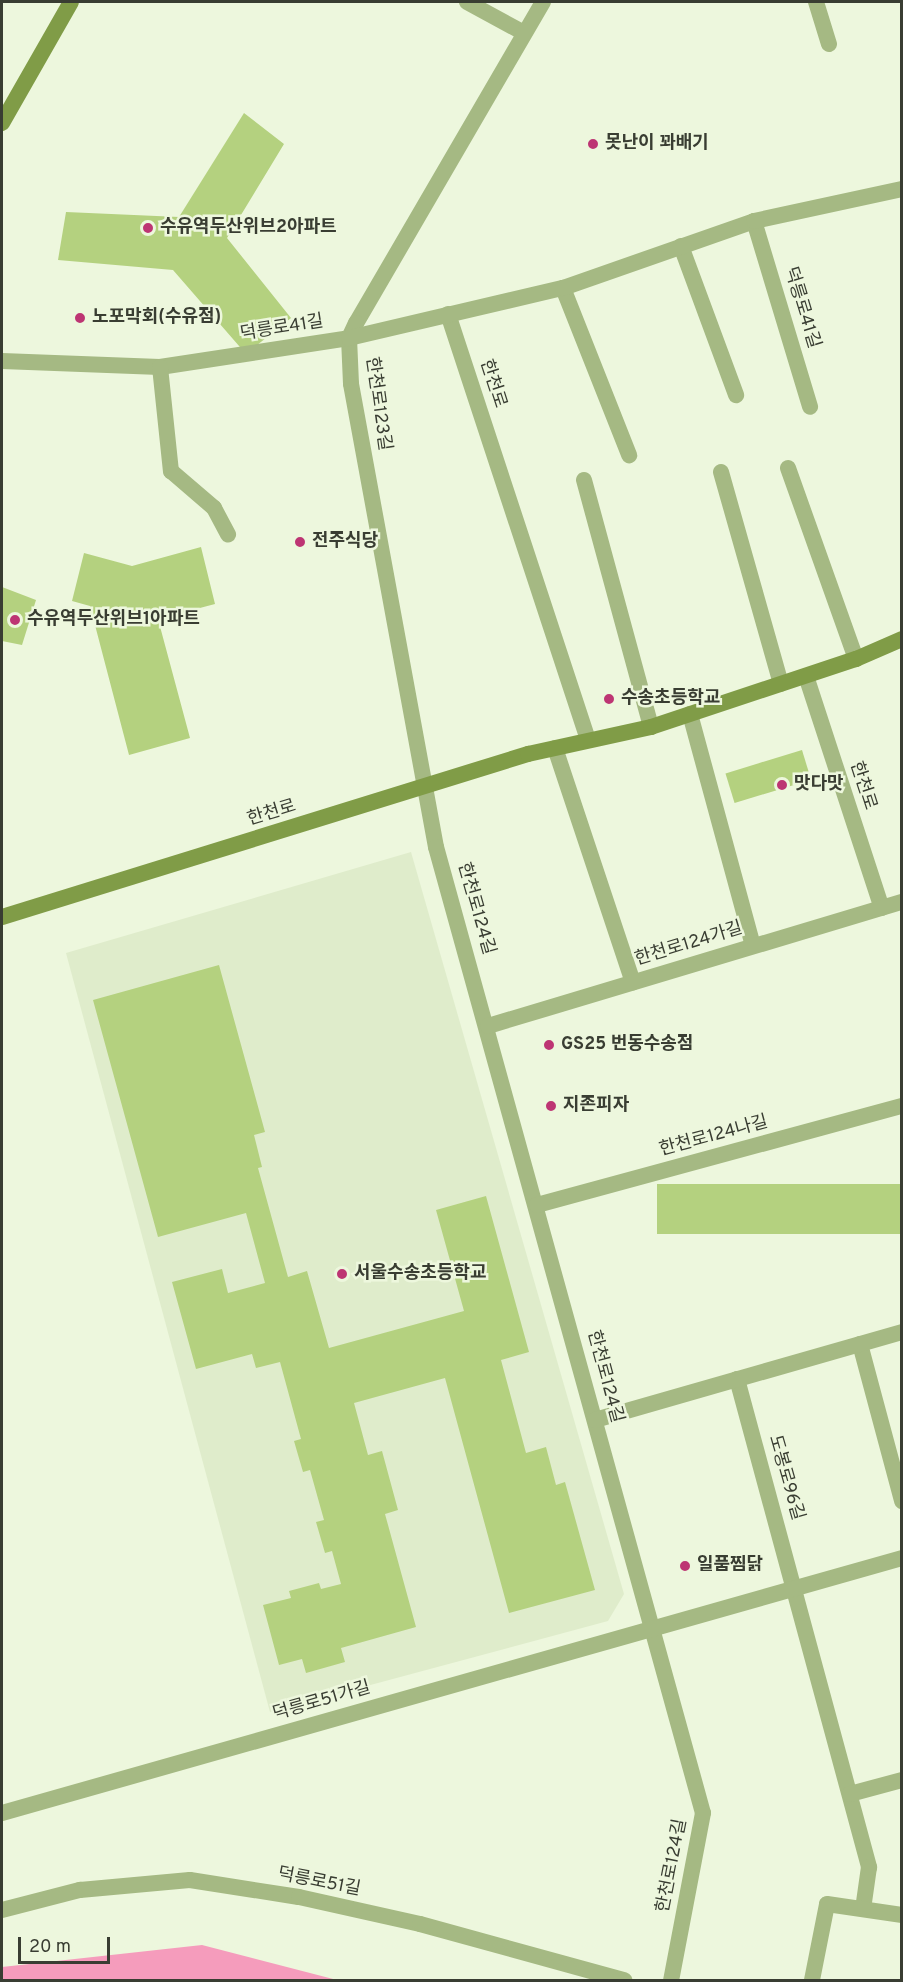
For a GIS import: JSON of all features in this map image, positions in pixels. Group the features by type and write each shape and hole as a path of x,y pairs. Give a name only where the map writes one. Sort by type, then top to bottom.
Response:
{"main road":[{"path":"2,123 71,2"},
{"name":"한천로","path":"2,917 555,748 651,727 856,659 902,639"}],"street":[{"path":"467,2 524,33"},
{"name":"한천로123길","path":"425,787 351,384 349,338 543,2"},
{"path":"816,2 829,44"},
{"name":"덕릉로41길","path":"2,361 160,367 349,338 563,288 754,221 902,189"},
{"name":"덕릉로41길","path":"754,221 810,406"},
{"path":"681,246 736,394"},
{"path":"563,288 629,455"},
{"name":"한천로","path":"448,314 588,740"},
{"path":"160,367 171,471 214,507 228,534"},
{"path":"788,468 856,659"},
{"path":"721,472 781,684"},
{"path":"584,480 651,727"},
{"name":"한천로","path":"806,676 882,908"},
{"path":"690,714 753,946"},
{"path":"555,748 633,982"},
{"name":"한천로124길","path":"425,787 436,847 488,1026 704,1813 671,1980"},
{"name":"한천로124가길","path":"488,1026 902,902"},
{"name":"한천로124나길","path":"537,1205 902,1106"},
{"path":"595,1420 902,1332"},
{"path":"860,1344 902,1501"},
{"name":"도봉로96길","path":"737,1379 796,1588 869,1867 863,1909"},
{"path":"652,1629 902,1558"},
{"name":"덕릉로51가길","path":"2,1813 652,1629"},
{"path":"850,1794 902,1780"},
{"name":"덕릉로51길","path":"2,1910 80,1890 190,1880 299,1897 420,1924 624,1980"},
{"path":"812,1980 827,1904 902,1915"}],"shaded area":[{"name":"서울수송초등학교","path":"411,852 624,1594 608,1621 270,1712 66,953"},
{"path":"202,1945 337,1980 2,1980 2,1967"}],"building":[{"name":"수유역두산위브2아파트","path":"244,113 284,144 227,238 291,318 246,354 173,270 58,260 66,212 179,217"},
{"path":"201,547 215,604 158,619 190,738 129,755 90,606 72,601 84,553 132,566"},
{"name":"수유역두산위브1아파트","path":"2,587 36,600 22,645 2,641"},
{"path":"802,750 811,780 735,803 725,773"},
{"path":"219,965 265,1132 254,1135 262,1167 258,1168 288,1277 307,1271 329,1348 464,1311 436,1210 486,1196 529,1352 501,1360 526,1453 546,1447 556,1485 565,1482 595,1590 509,1613 445,1378 354,1403 368,1455 382,1451 398,1510 385,1514 416,1627 341,1648 345,1662 306,1673 302,1659 279,1665 263,1605 291,1598 289,1591 319,1583 321,1589 341,1584 332,1551 325,1553 316,1522 324,1520 310,1470 303,1472 294,1441 301,1439 280,1362 256,1368 252,1354 196,1369 172,1282 222,1269 228,1293 265,1283 246,1213 158,1237 93,1000"},
{"path":"657,1184 902,1184 902,1234 657,1234"}],"place":[{"name":"못난이 꽈배기","path":"593,144"},
{"name":"수유역두산위브2아파트","path":"148,228"},
{"name":"노포막회(수유점)","path":"80,318"},
{"name":"전주식당","path":"300,542"},
{"name":"수유역두산위브1아파트","path":"15,620"},
{"name":"수송초등학교","path":"609,699"},
{"name":"맛다맛","path":"782,785"},
{"name":"GS25 번동수송점","path":"549,1045"},
{"name":"지존피자","path":"551,1106"},
{"name":"서울수송초등학교","path":"342,1274"},
{"name":"일품찜닭","path":"685,1566"}]}
